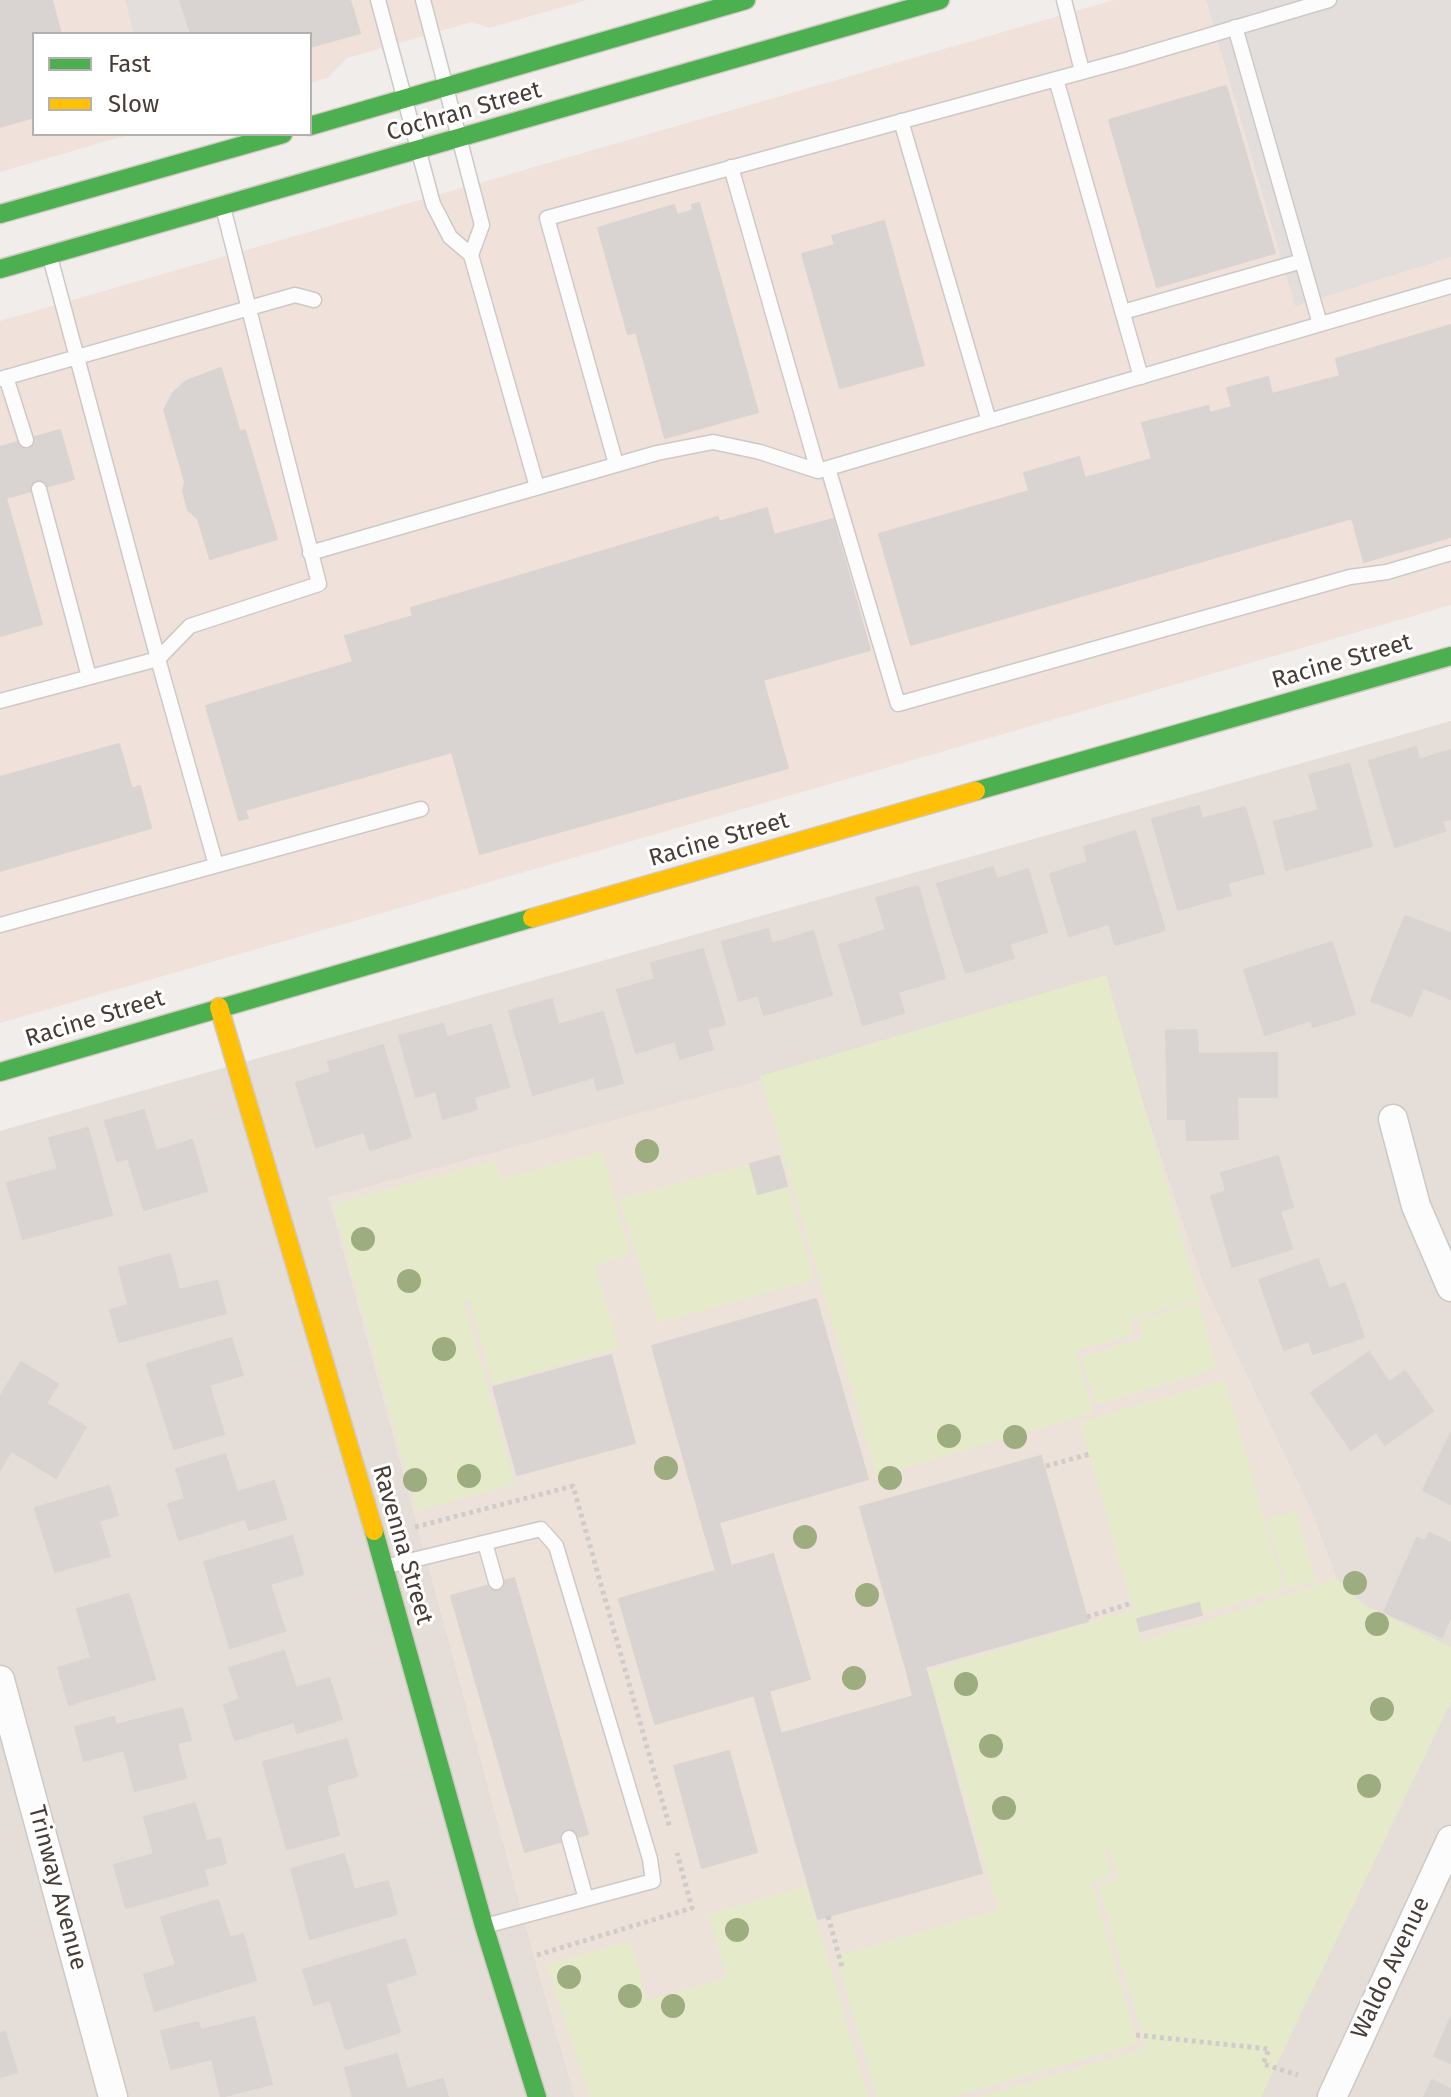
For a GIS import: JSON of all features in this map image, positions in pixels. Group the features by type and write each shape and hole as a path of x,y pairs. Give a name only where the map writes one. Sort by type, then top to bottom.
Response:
{"street":[{"name":"Cochran Street","path":"312,125 746,0"},
{"name":"Cochran Street","path":"0,269 940,0"},
{"path":"0,214 276,136"},
{"name":"Racine Street","path":"0,1072 1451,656"},
{"name":"Ravenna Street","path":"219,1007 385,1567 484,1926 537,2097"},
{"path":"1393,1119 1416,1206 1451,1287"},
{"name":"Trinway Avenue","path":"0,1680 113,2097"},
{"name":"Waldo Avenue","path":"1332,2097 1451,1840"}],"lane":[{"path":"378,0 433,204 450,237 471,255 537,487"},
{"path":"423,0 482,225 471,255"},
{"path":"1064,0 1082,71"},
{"path":"616,464 547,218 1056,79 1329,0"},
{"path":"1235,27 1320,324"},
{"path":"1056,79 1141,377"},
{"path":"901,121 989,421"},
{"path":"731,167 898,704 1350,577 1387,572 1451,553"},
{"path":"0,701 158,659 190,626 319,584 223,206"},
{"path":"49,256 216,865"},
{"path":"1123,312 1302,261"},
{"path":"310,553 616,464 713,442 823,470 1451,286"},
{"path":"26,440 3,378 295,295 314,300"},
{"path":"39,489 89,677"},
{"path":"0,925 421,809"},
{"path":"385,1567 541,1529 556,1546 650,1859 653,1881 484,1926"},
{"path":"485,1543 496,1582"},
{"path":"569,1838 586,1899"}],"path":[{"path":"1046,1466 1090,1454"},
{"path":"1087,1617 1132,1603"},
{"path":"828,1916 842,1967"},
{"path":"1136,2035 1269,2049 1263,2064 1298,2075"}],"shaded area":[{"path":"0,0 587,0 489,28 472,22 347,58 328,78 312,82 312,32 32,32 32,136 124,136 0,172"},
{"path":"125,0 183,0 191,32 133,32"},
{"path":"1114,0 1451,0 1451,605 0,1023 0,321"},
{"path":"1206,0 1451,0 1451,257 1295,306"},
{"path":"1451,721 1451,2097 1242,2097 1357,1634 1312,1513 1205,1288 329,1197 575,2097 0,2097 0,1131"},
{"path":"1104,987 1205,1288 1312,1513 1357,1634 1242,2097 575,2097 329,1197"}],"green space":[{"path":"1106,975 1200,1299 1130,1319 1134,1334 1076,1351 1093,1413 877,1476 760,1076"},
{"path":"602,1151 630,1255 595,1265 619,1348 493,1384 470,1300 464,1301 515,1484 417,1511 333,1204 495,1160 501,1179"},
{"path":"779,1156 814,1280 657,1323 619,1199"},
{"path":"1198,1302 1217,1368 1096,1405 1081,1357 1143,1338 1138,1320"},
{"path":"1225,1380 1284,1590 1139,1631 1142,1641 1337,1579 1363,1604 1451,1647 1451,1702 1261,2097 979,2097 1146,2048 1098,1885 1119,1879 1109,1847 1105,1849 1111,1877 1092,1883 1138,2044 951,2097 877,2097 836,1956 998,1910 928,1671 1132,1610 1138,1626 1080,1422"},
{"path":"1296,1511 1316,1581 1287,1589 1267,1519"},
{"path":"806,1886 868,2097 590,2097 546,1964 631,1941 647,2000 726,1978 709,1914"}],"building":[{"path":"0,0 52,0 60,32 32,32 32,118 0,127"},
{"path":"180,0 350,0 360,33 312,46 312,32 190,32"},
{"path":"1226,86 1275,253 1157,287 1109,120"},
{"path":"699,203 758,412 665,438 636,332 628,334 598,228 674,205 677,215 693,210 692,205"},
{"path":"884,221 924,365 840,388 802,254 835,245 832,236"},
{"path":"1451,325 1451,537 1364,562 1352,518 911,645 879,534 1029,491 1024,473 1079,457 1085,478 1152,459 1142,423 1208,406 1210,413 1232,407 1227,388 1268,377 1272,394 1340,376 1336,359"},
{"path":"221,368 240,432 245,430 277,539 210,559 198,519 188,510 183,491 185,482 164,410 173,393 186,381"},
{"path":"60,430 74,479 6,498 42,624 0,636 0,447"},
{"path":"767,508 774,535 833,519 870,650 763,680 788,768 480,854 452,752 245,810 248,818 239,820 206,706 353,662 345,636 413,616 411,608 718,517 719,522"},
{"path":"119,744 132,789 140,786 151,828 0,871 0,777"},
{"path":"1416,747 1419,760 1451,750 1451,819 1442,821 1445,831 1395,847 1369,761"},
{"path":"1349,764 1372,846 1286,870 1274,822 1319,810 1309,775"},
{"path":"1199,806 1202,819 1245,807 1264,873 1227,883 1231,895 1178,910 1152,819"},
{"path":"1135,831 1165,930 1115,945 1109,924 1069,936 1050,874 1088,862 1084,847"},
{"path":"993,867 997,879 1028,869 1047,932 1009,944 1014,958 966,973 937,884"},
{"path":"918,886 945,978 898,992 904,1013 863,1025 839,945 886,930 876,898"},
{"path":"1405,916 1451,933 1451,999 1423,988 1411,1016 1371,1001"},
{"path":"768,929 772,944 813,931 832,995 764,1015 758,995 739,1001 722,942"},
{"path":"1332,942 1355,1014 1313,1027 1311,1020 1265,1035 1244,970"},
{"path":"703,949 725,1024 707,1029 713,1049 680,1059 675,1041 636,1053 617,990 655,979 651,963"},
{"path":"552,999 558,1025 603,1012 623,1083 597,1090 594,1077 533,1095 509,1011"},
{"path":"443,1024 447,1037 491,1025 509,1087 474,1097 477,1109 443,1119 436,1091 416,1097 399,1036"},
{"path":"1197,1030 1198,1054 1277,1053 1277,1097 1237,1097 1238,1139 1187,1140 1186,1119 1168,1119 1166,1031"},
{"path":"383,1045 411,1137 370,1150 364,1132 316,1147 296,1083 331,1072 328,1062"},
{"path":"144,1110 156,1151 192,1140 207,1191 144,1210 128,1158 117,1161 105,1121"},
{"path":"88,1128 112,1215 23,1239 7,1183 58,1169 49,1138"},
{"path":"779,1156 787,1186 758,1194 750,1164"},
{"path":"1278,1156 1293,1207 1280,1211 1292,1249 1232,1267 1211,1196 1226,1191 1221,1173"},
{"path":"170,1254 179,1290 217,1281 226,1313 119,1342 110,1310 128,1305 119,1268"},
{"path":"1318,1259 1329,1289 1345,1283 1364,1337 1313,1354 1309,1341 1284,1350 1259,1280"},
{"path":"816,1299 868,1479 703,1527 652,1346"},
{"path":"231,1338 243,1375 209,1385 224,1434 174,1449 147,1364"},
{"path":"1369,1352 1389,1382 1405,1371 1433,1411 1385,1445 1376,1432 1351,1450 1311,1393"},
{"path":"611,1355 635,1443 517,1475 493,1387"},
{"path":"21,1362 58,1384 46,1403 86,1427 56,1478 11,1451 0,1470 0,1397"},
{"path":"1451,1433 1451,1504 1423,1490"},
{"path":"225,1454 237,1492 274,1481 286,1519 249,1530 245,1519 179,1540 168,1504 185,1499 176,1469"},
{"path":"1041,1456 1088,1621 907,1672 860,1507"},
{"path":"109,1486 118,1515 99,1521 110,1556 55,1572 35,1508"},
{"path":"719,1522 731,1566 716,1571 703,1527"},
{"path":"1429,1533 1451,1543 1451,1616 1442,1637 1384,1612 1417,1538 1425,1541"},
{"path":"292,1536 303,1574 270,1584 285,1631 230,1648 204,1562"},
{"path":"773,1554 810,1679 655,1724 619,1599"},
{"path":"514,1578 588,1834 525,1852 451,1596"},
{"path":"129,1594 155,1679 69,1705 58,1668 91,1658 77,1609"},
{"path":"1199,1603 1202,1615 1140,1631 1137,1619"},
{"path":"284,1651 296,1688 329,1678 342,1719 297,1733 294,1722 235,1740 224,1705 240,1699 229,1668"},
{"path":"925,1667 932,1691 913,1696 907,1672"},
{"path":"769,1691 781,1734 766,1738 754,1695"},
{"path":"932,1691 982,1873 818,1919 766,1738"},
{"path":"182,1708 191,1740 177,1743 186,1778 135,1791 124,1750 84,1761 75,1727 114,1717 116,1725"},
{"path":"347,1739 357,1776 326,1785 339,1835 287,1849 263,1762"},
{"path":"729,1751 757,1852 702,1868 674,1766"},
{"path":"195,1803 206,1841 220,1838 226,1863 204,1869 208,1885 126,1908 114,1865 154,1854 144,1817"},
{"path":"344,1854 354,1890 388,1881 397,1914 310,1939 291,1869"},
{"path":"218,1900 230,1938 243,1934 256,1980 155,2011 144,1975 176,1965 161,1917"},
{"path":"405,1939 416,1974 385,1984 400,2032 346,2049 330,2000 314,2005 303,1970"},
{"path":"254,2017 272,2084 221,2097 212,2059 171,2069 161,2031 198,2022 201,2030"},
{"path":"1451,2017 1451,2063 1434,2056"},
{"path":"5,2032 17,2072 0,2077 0,2034"},
{"path":"397,2054 407,2089 443,2079 448,2097 353,2097 345,2068"},
{"path":"1432,2080 1451,2089 1451,2097 1424,2097"}],"traffic: fast":[{"path":"312,125 746,0"},
{"path":"0,269 940,0"},
{"path":"0,214 276,136"},
{"path":"976,791 1451,656"},
{"path":"0,1072 532,918"},
{"path":"374,1531 484,1926 537,2097"}],"traffic: slow":[{"path":"532,918 976,791"},
{"path":"219,1007 374,1531"}]}
